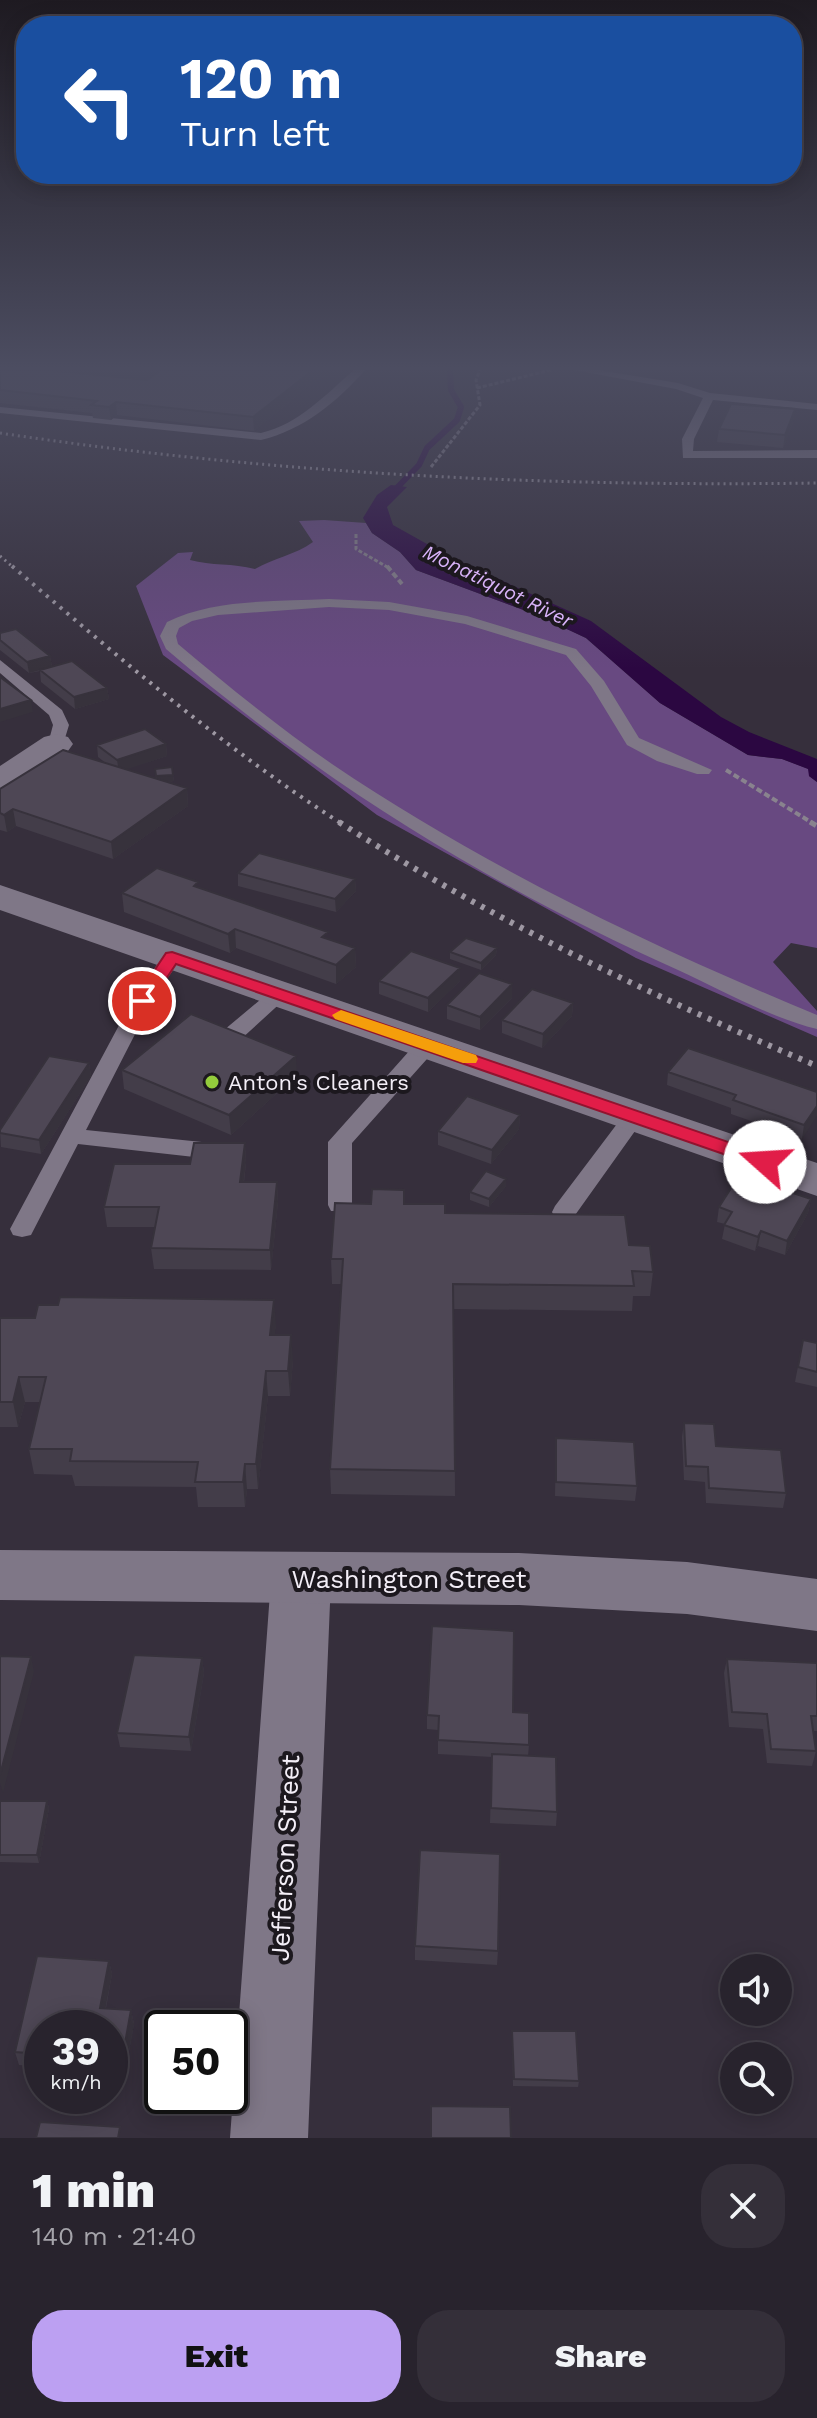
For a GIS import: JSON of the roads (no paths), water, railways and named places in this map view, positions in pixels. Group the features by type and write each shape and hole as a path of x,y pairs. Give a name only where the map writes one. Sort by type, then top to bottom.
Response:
{"main road":[{"path":"0,782 56,744"},
{"path":"0,897 817,1180"},
{"name":"Washington Street","path":"0,1575 519,1579 687,1588 817,1605"},
{"name":"Jefferson Street","path":"269,2138 301,1579"}],"lane":[{"path":"703,770 663,757 633,741 598,684 571,652 467,620 389,606 329,603 218,611 188,617 172,625 168,636 171,646 260,720 355,786 481,863 691,971 817,1023"},
{"path":"0,665 56,713 61,725 56,744"},
{"path":"22,1229 142,1001 172,957"},
{"path":"232,1035 279,994"},
{"path":"340,1205 340,1142 427,1045"},
{"path":"564,1212 634,1117"},
{"path":"71,1136 228,1153"}],"water":[{"path":"391,485 407,487 387,507 393,525 452,558 591,621 721,717 749,732 817,759 817,782 809,776 808,769 782,759 748,755 660,703 586,638 537,615 416,570 400,552 372,533 363,518 377,495"}],"waterway":[{"name":"Monatiquot River","path":"390,495 414,470"}],"railway":[{"path":"332,470 612,483 817,483"},
{"path":"0,556 14,568"},
{"path":"12,566 214,733 342,824"},
{"path":"339,822 454,891 573,954 817,1066"}],"place":[{"name":"Anton's Cleaners","path":"212,1082"}]}
